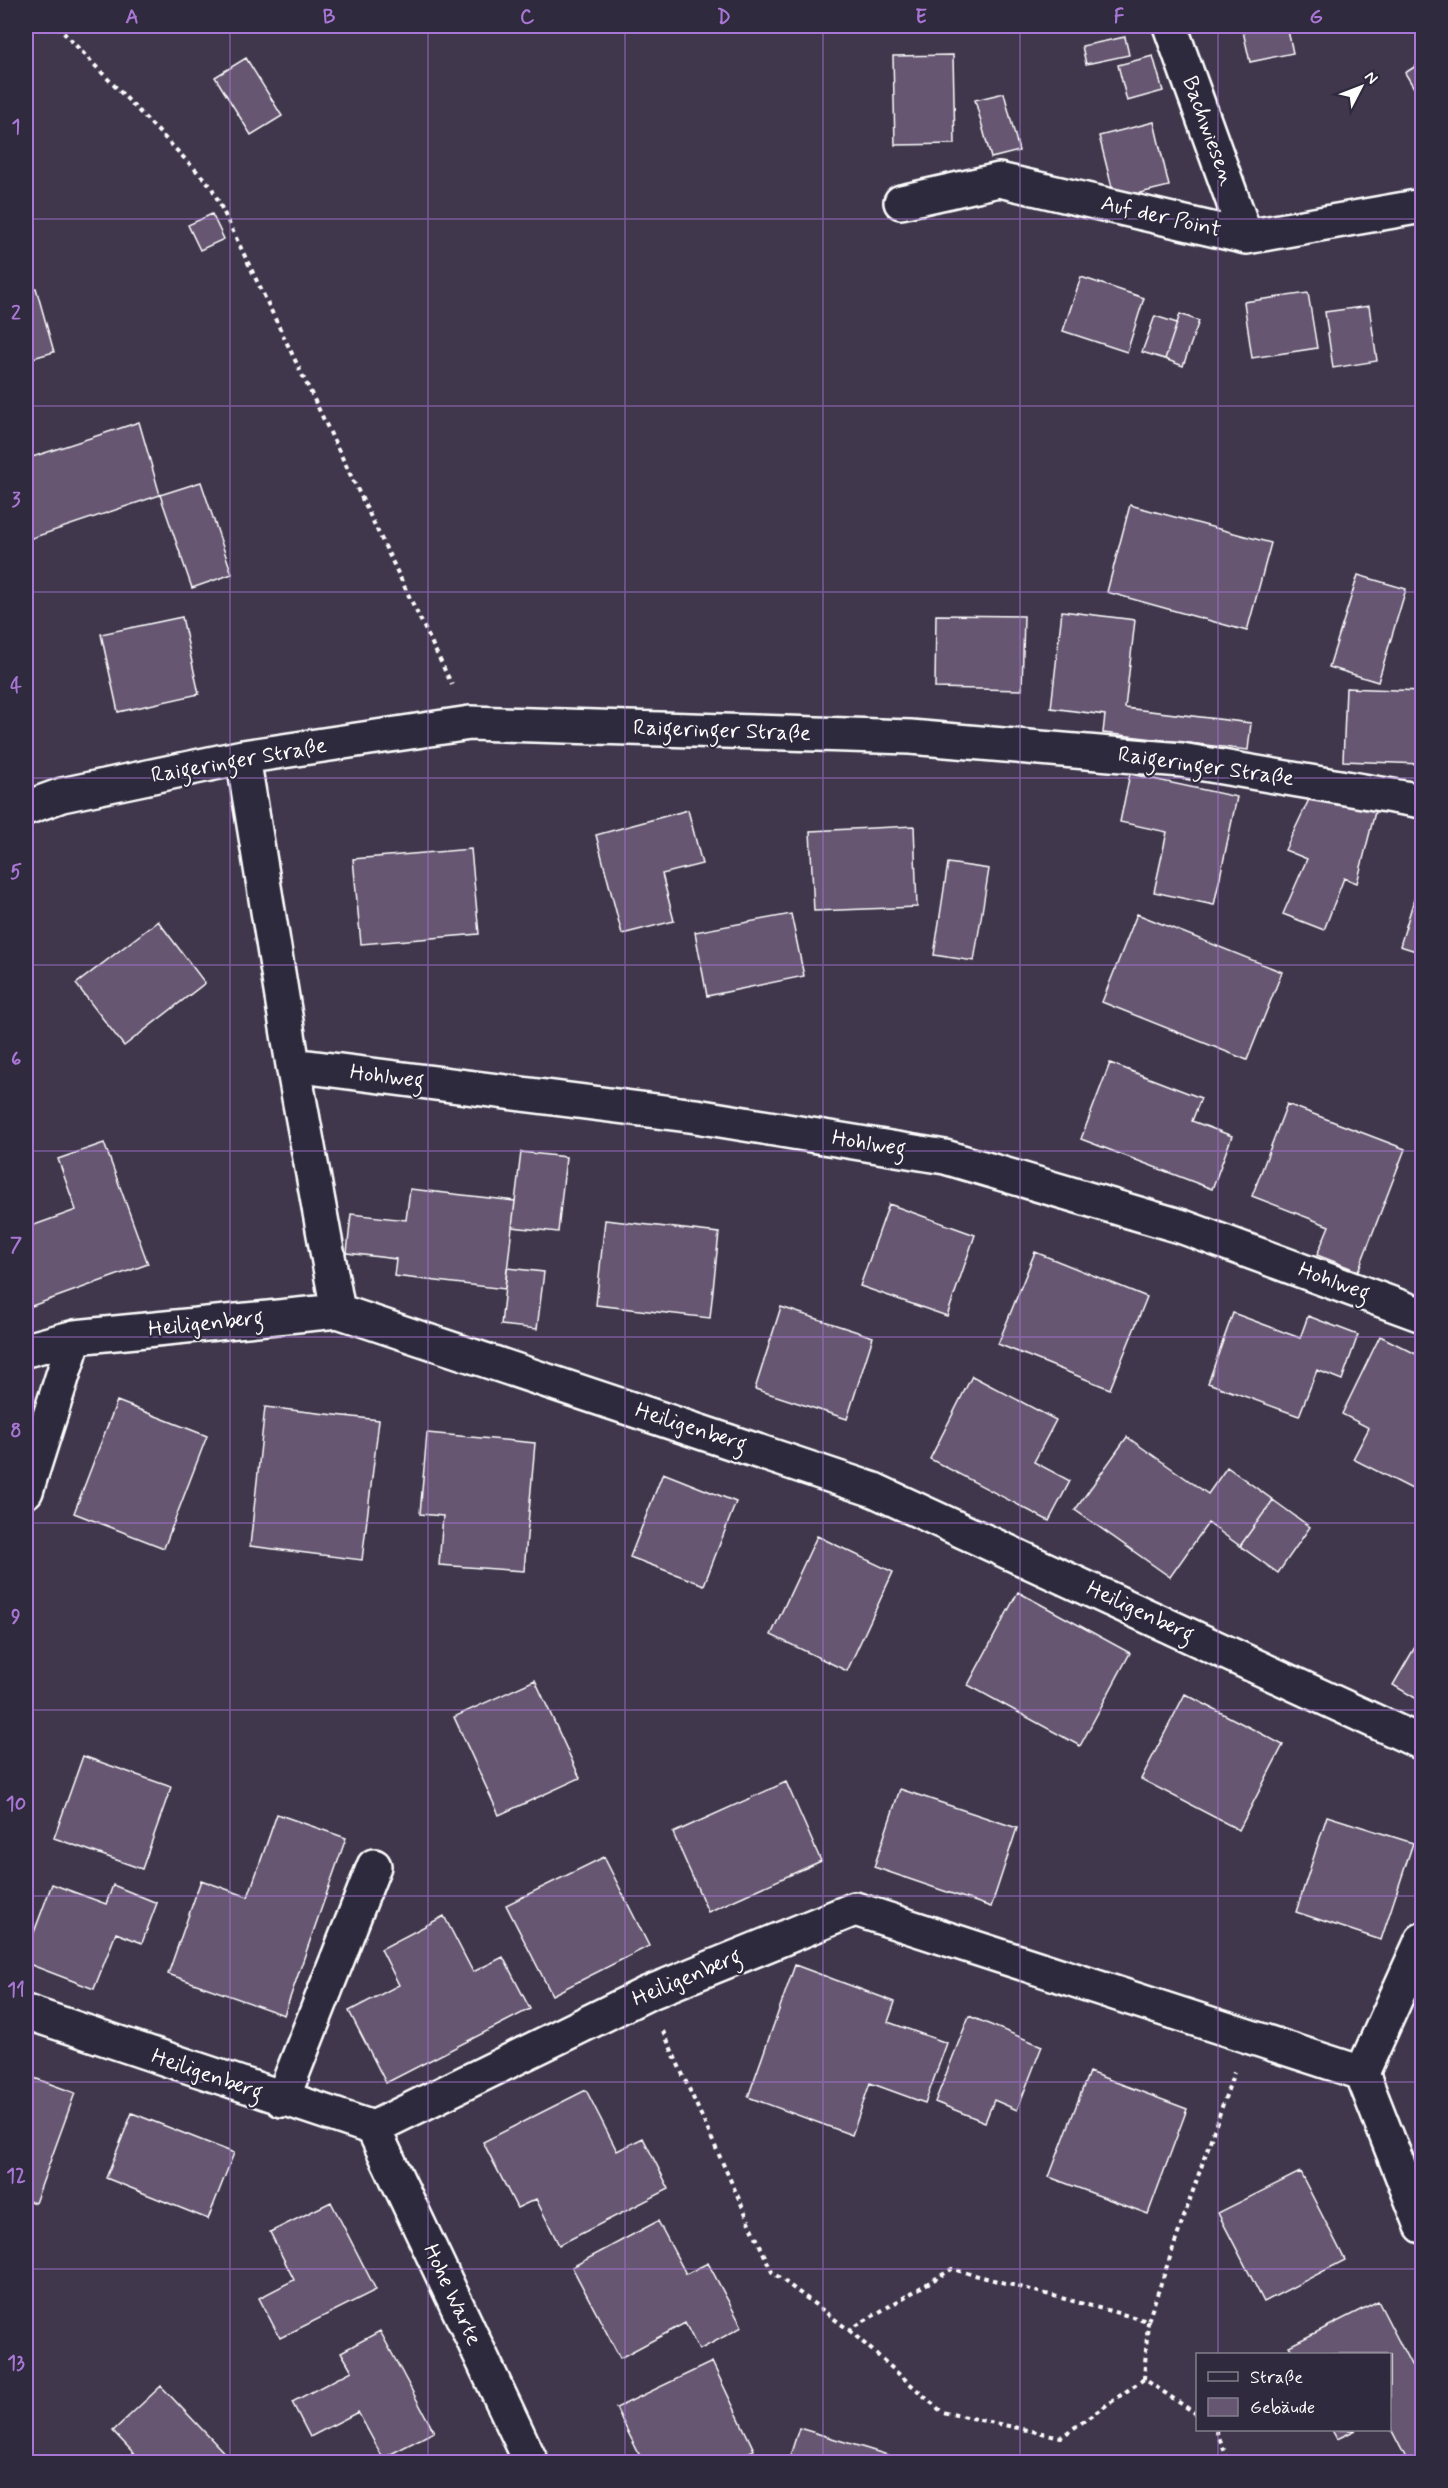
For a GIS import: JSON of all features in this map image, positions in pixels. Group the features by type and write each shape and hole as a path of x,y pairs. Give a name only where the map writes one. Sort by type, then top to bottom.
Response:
{"street":[{"name":"Bachwiesen","path":"1170,26 1246,237"},
{"name":"Auf der Point","path":"901,202 999,180 1246,237 1422,206"},
{"name":"Raigeringer Straße","path":"26,808 62,795 243,757 470,723 910,736 1181,760 1422,801"},
{"path":"243,757 293,1065 338,1311"},
{"name":"Hohlweg","path":"293,1065 696,1116 945,1157 1184,1227 1422,1315"},
{"name":"Heiligenberg","path":"26,1350 75,1337 338,1311 874,1490 1422,1743"},
{"path":"26,1491 75,1337"},
{"path":"282,2100 374,1866"},
{"name":"Heiligenberg","path":"26,2012 282,2100 373,2128 646,1994 855,1909 1362,2073"},
{"path":"1422,1940 1362,2073 1422,2226"},
{"name":"Hohe Warte","path":"373,2128 531,2463"}],"path":[{"path":"57,26 211,186 470,723"},
{"path":"646,1994 772,2272 849,2330 942,2412 1061,2437 1144,2379"},
{"path":"1144,2379 1148,2320 1247,2035"},
{"path":"849,2330 952,2269 1148,2320"},
{"path":"1144,2379 1196,2414"},
{"path":"1216,2431 1229,2463"}],"building":[{"path":"1287,26 1293,53 1250,62 1242,27"},
{"path":"1125,37 1129,55 1086,64 1082,46"},
{"path":"953,55 955,144 895,145 893,56"},
{"path":"1153,56 1163,91 1127,101 1118,65"},
{"path":"246,58 282,116 251,135 215,77"},
{"path":"1422,62 1422,101 1405,73"},
{"path":"1004,93 1019,151 991,158 975,100"},
{"path":"1154,122 1169,186 1115,199 1099,136"},
{"path":"212,214 224,239 200,250 188,225"},
{"path":"1081,277 1144,298 1127,352 1063,331"},
{"path":"36,288 54,352 26,360 26,290"},
{"path":"1308,293 1317,348 1252,358 1244,302"},
{"path":"1369,306 1377,361 1333,368 1325,312"},
{"path":"1180,314 1199,321 1183,366 1165,359"},
{"path":"1155,316 1177,323 1165,359 1142,352"},
{"path":"139,422 160,495 26,540 26,459"},
{"path":"201,482 232,574 192,588 160,495"},
{"path":"1130,505 1271,543 1247,631 1107,592"},
{"path":"1358,575 1406,589 1378,682 1329,667"},
{"path":"1062,611 1135,620 1125,708 1251,723 1248,750 1103,733 1105,715 1051,708"},
{"path":"936,615 1024,616 1022,690 935,688"},
{"path":"182,617 199,694 118,712 101,634"},
{"path":"1346,688 1422,691 1422,764 1343,761"},
{"path":"1130,774 1237,797 1214,905 1154,892 1167,832 1120,822"},
{"path":"1312,793 1376,808 1357,883 1344,878 1324,930 1283,914 1307,859 1285,850"},
{"path":"688,810 702,864 662,874 674,921 622,934 596,835"},
{"path":"914,826 917,907 814,911 810,831"},
{"path":"471,849 479,934 361,944 353,859"},
{"path":"948,863 989,869 974,961 934,955"},
{"path":"1419,883 1422,884 1422,953 1400,946"},
{"path":"791,914 804,976 707,996 695,932"},
{"path":"1137,914 1282,972 1247,1060 1102,1002"},
{"path":"158,921 205,983 124,1046 76,984"},
{"path":"1110,1063 1201,1098 1192,1121 1232,1136 1212,1189 1081,1139"},
{"path":"1287,1104 1405,1149 1358,1271 1317,1255 1329,1226 1252,1196"},
{"path":"104,1143 148,1264 29,1307 26,1296 26,1228 76,1210 58,1159"},
{"path":"521,1152 566,1157 558,1232 512,1227"},
{"path":"410,1189 515,1201 505,1289 394,1276 396,1259 347,1253 351,1214 406,1220"},
{"path":"889,1204 975,1235 947,1316 860,1286"},
{"path":"605,1220 719,1233 710,1318 596,1305"},
{"path":"1035,1252 1147,1297 1110,1389 998,1344"},
{"path":"507,1268 544,1272 537,1329 501,1325"},
{"path":"781,1307 873,1337 847,1419 755,1389"},
{"path":"1233,1313 1300,1338 1308,1316 1358,1335 1342,1380 1317,1370 1299,1416 1208,1383"},
{"path":"1380,1336 1422,1357 1422,1494 1353,1459 1369,1428 1342,1414"},
{"path":"972,1376 1056,1420 1034,1462 1070,1481 1049,1521 930,1459"},
{"path":"117,1401 207,1436 164,1548 74,1513"},
{"path":"265,1407 379,1420 362,1560 250,1546"},
{"path":"427,1433 535,1443 524,1571 439,1565 443,1516 420,1514"},
{"path":"1127,1437 1208,1494 1227,1467 1273,1500 1240,1546 1208,1523 1170,1577 1075,1510"},
{"path":"663,1473 736,1502 704,1585 630,1557"},
{"path":"1273,1500 1310,1527 1278,1573 1240,1546"},
{"path":"817,1536 893,1572 847,1671 771,1635"},
{"path":"1018,1592 1130,1653 1080,1746 968,1685"},
{"path":"1422,1635 1422,1702 1393,1685"},
{"path":"535,1680 580,1778 499,1815 454,1717"},
{"path":"1185,1694 1283,1745 1239,1830 1141,1779"},
{"path":"83,1756 171,1787 142,1869 54,1838"},
{"path":"786,1782 821,1861 708,1912 673,1833"},
{"path":"900,1789 1017,1828 991,1907 874,1867"},
{"path":"277,1814 346,1838 284,2015 168,1974 201,1880 248,1897"},
{"path":"1327,1816 1413,1843 1381,1940 1296,1912"},
{"path":"604,1857 649,1946 552,1995 506,1905"},
{"path":"52,1884 106,1904 113,1885 157,1903 142,1943 116,1933 94,1989 26,1963 26,1954"},
{"path":"444,1916 473,1972 503,1957 530,2009 386,2083 349,2011 399,1985 381,1949"},
{"path":"795,1965 895,2002 888,2022 947,2043 925,2103 870,2083 852,2135 748,2097"},
{"path":"969,2016 1042,2046 1017,2110 994,2100 985,2122 935,2102"},
{"path":"1089,2072 1187,2109 1148,2214 1049,2177"},
{"path":"26,2075 75,2093 35,2203 26,2200"},
{"path":"586,2090 617,2151 643,2138 669,2189 559,2245 536,2199 517,2208 483,2142"},
{"path":"132,2113 234,2153 208,2219 106,2178"},
{"path":"1300,2172 1345,2260 1264,2302 1218,2213"},
{"path":"331,2202 376,2290 280,2338 259,2298 294,2280 270,2232"},
{"path":"658,2221 686,2274 708,2263 742,2327 699,2350 685,2323 620,2358 572,2267"},
{"path":"1378,2301 1422,2386 1422,2462 1408,2462 1391,2429 1391,2353 1293,2353 1289,2346"},
{"path":"380,2331 434,2432 383,2458 358,2412 310,2437 292,2402 352,2371 341,2352"},
{"path":"712,2362 754,2450 727,2462 643,2462 616,2408"},
{"path":"161,2386 233,2462 142,2462 113,2431"},
{"path":"799,2428 901,2459 900,2462 788,2462"},
{"path":"1333,2431 1354,2431 1337,2439"}]}
